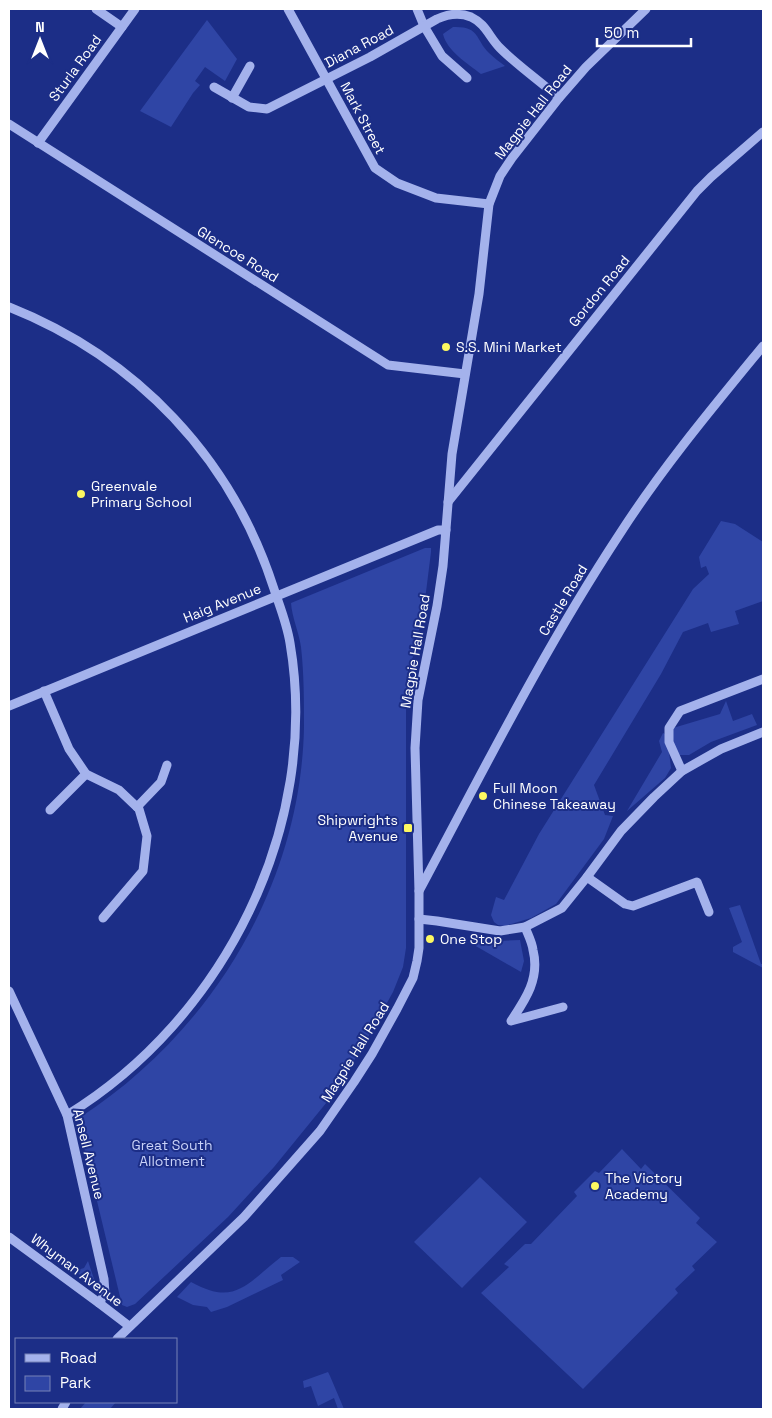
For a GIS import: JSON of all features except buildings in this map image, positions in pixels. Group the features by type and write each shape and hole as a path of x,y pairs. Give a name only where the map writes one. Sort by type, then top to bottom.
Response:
{"street":[{"path":"96,9 122,27"},
{"name":"Sturla Road","path":"38,143 135,9"},
{"name":"Mark Street","path":"288,9 375,168 398,183 429,196 489,204"},
{"path":"417,9 424,26 442,56 468,78"},
{"name":"Magpie Hall Road","path":"118,1338 128,1326 244,1217 320,1131 372,1054 410,983 418,956 419,919 415,748 417,712 423,671 438,598 452,454 479,294 489,204 500,176 512,158 560,98 586,67 646,9"},
{"name":"Diana Road","path":"214,88 249,107 267,109 370,57 424,26 448,15 462,12 482,24 499,48 560,98"},
{"path":"232,98 250,66"},
{"name":"Glencoe Road","path":"9,124 388,365 465,374"},
{"name":"Gordon Road","path":"448,502 698,191 711,177 763,132"},
{"path":"9,308 39,320 100,355 150,394 171,413 189,434 226,486 240,510 266,565 284,616 293,661 294,742 286,802 270,862 249,912 228,952 162,1038 121,1075 86,1103 67,1114"},
{"name":"Castle Road","path":"419,891 526,690 619,534 700,423 763,346"},
{"name":"Haig Avenue","path":"9,706 438,530 446,530"},
{"path":"682,771 669,742 670,728 680,712 763,679"},
{"path":"44,691 69,749 86,774 119,790 139,809 147,836 143,871 103,918"},
{"path":"419,919 500,931 525,927 562,908 587,878 620,831 682,771 721,749 763,732"},
{"path":"137,807 161,782 167,765"},
{"path":"50,810 86,774"},
{"path":"587,878 625,904 633,906 697,882 709,912"},
{"path":"525,927 534,952 533,975 528,996 511,1021 564,1007"},
{"name":"Ansell Avenue","path":"9,991 67,1114 106,1286 105,1294 100,1302"},
{"name":"Whyman Avenue","path":"9,1237 100,1302 128,1326"}],"green space":[{"path":"207,20 237,59 225,81 205,67 195,81 200,85 171,127 140,111"},
{"path":"453,27 462,27 473,31 489,53 505,66 481,74 458,56 445,40 443,34"},
{"path":"721,521 735,524 763,542 763,601 735,611 739,624 711,632 708,623 683,632 661,674 594,785 605,815 613,816 604,839 556,904 531,918 505,926 498,925 494,922 491,915 496,897 504,900 539,834 693,589 709,574 706,566 701,568 699,557"},
{"name":"Great South Allotment","path":"425,548 431,548 431,552 424,608 410,669 406,711 406,948 403,967 393,992 362,1048 331,1097 274,1167 228,1217 135,1304 127,1307 122,1305 78,1122 79,1118 126,1083 169,1043 207,999 240,950 266,898 286,843 299,786 304,727 301,647 291,603"},
{"path":"726,701 733,721 752,714 757,725 711,742 689,755 676,753 672,743 673,728 720,714"},
{"path":"663,733 667,735 671,768 665,778 627,811 662,752 659,741"},
{"path":"740,905 763,968 733,952 733,947 742,942 729,908"},
{"path":"520,940 524,961 521,972 474,945 476,942"},
{"path":"622,1149 641,1169 645,1164 700,1218 696,1223 717,1242 692,1266 695,1270 675,1289 678,1293 583,1389 481,1293 509,1267 504,1264 525,1244 531,1244 577,1196 574,1192 595,1171 599,1173"},
{"path":"480,1177 527,1222 462,1288 414,1242"},
{"path":"281,1257 293,1257 300,1262 281,1275 283,1280 227,1307 211,1312 207,1307 193,1305 177,1297 191,1282 206,1289 219,1292 230,1292 240,1289"},
{"path":"88,1261 94,1279 92,1283 74,1271 84,1268"},
{"path":"328,1372 344,1409 338,1409 334,1398 318,1406 311,1386 304,1388 303,1381"},
{"path":"85,1403 115,1403 110,1409 80,1409"}],"place":[{"name":"S.S. Mini Market","path":"446,347"},
{"name":"Greenvale Primary School","path":"81,494"},
{"name":"Full Moon Chinese Takeaway","path":"483,796"},
{"name":"Shipwrights Avenue","path":"408,828"},
{"name":"One Stop","path":"430,939"},
{"name":"The Victory Academy","path":"595,1186"}]}
